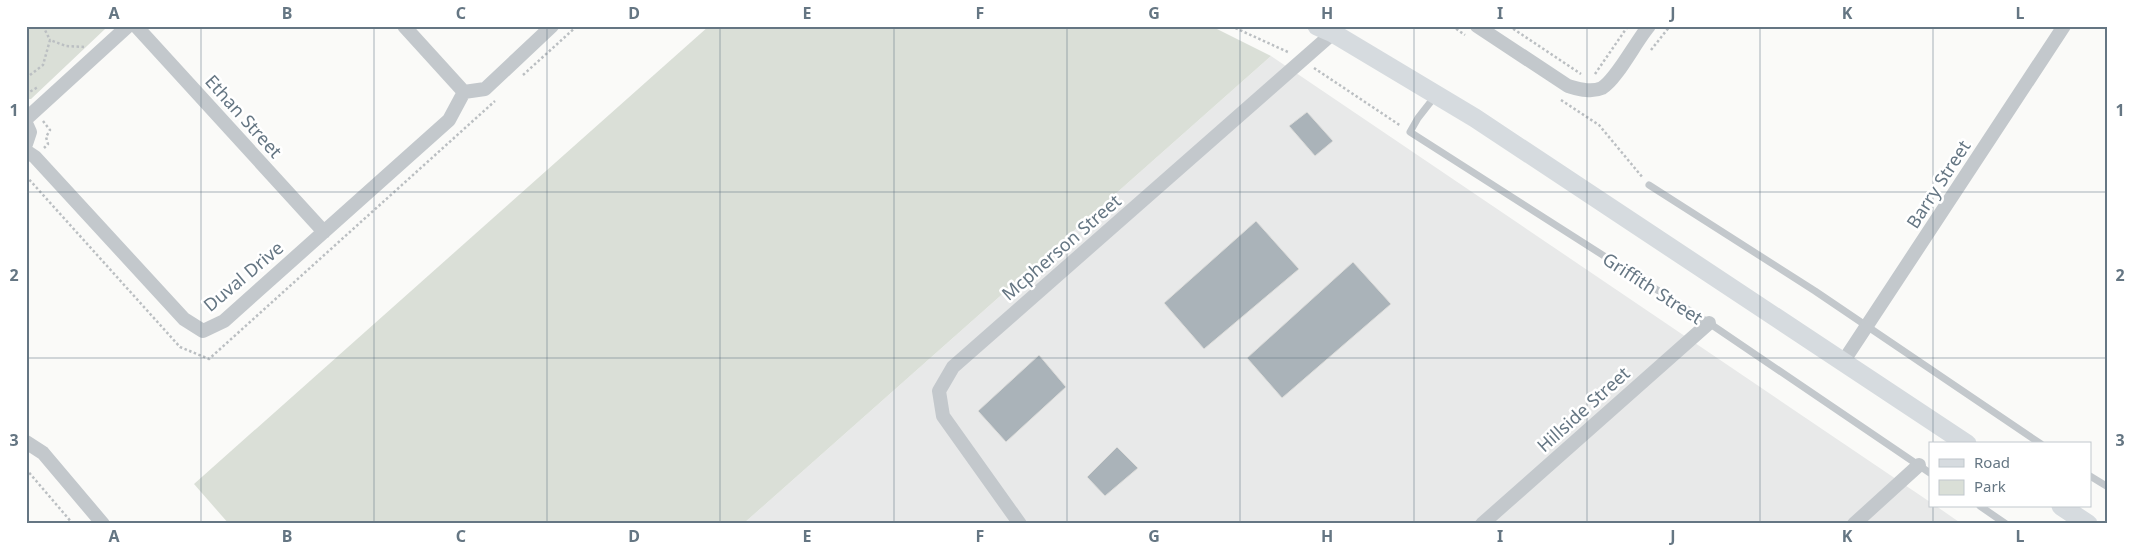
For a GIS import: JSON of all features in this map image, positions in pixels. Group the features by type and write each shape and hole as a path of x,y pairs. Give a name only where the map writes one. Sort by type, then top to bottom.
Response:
{"street":[{"path":"26,144 30,132 26,121 128,26"},
{"name":"Ethan Street","path":"136,26 324,232"},
{"path":"404,26 464,92 486,89 552,26"},
{"path":"1477,26 1562,83 1581,90 1592,91 1602,88 1613,78 1649,26"},
{"name":"Barry Street","path":"1843,362 2064,26"},
{"path":"1325,30 1475,118 1964,442"},
{"name":"Mcpherson Street","path":"1020,524 943,416 939,392 953,367 1304,59 1325,30"},
{"name":"Duval Drive","path":"26,151 35,157 184,320 203,331 224,321 448,120 464,92"},
{"name":"Hillside Street","path":"1482,524 1708,323"},
{"path":"26,442 43,453 103,524"},
{"path":"1854,524 1925,469"},
{"path":"2064,508 2088,524"}],"lane":[{"path":"1410,132 1418,118 1436,95"},
{"name":"Griffith Street","path":"1410,132 1708,323 1925,469"},
{"path":"1649,184 1867,326 2038,442"},
{"path":"2092,477 2108,487"},
{"path":"1983,508 2006,524"}],"path":[{"path":"26,78 43,65 50,40 43,26"},
{"path":"1231,26 1304,59 1322,75 1410,132"},
{"path":"1509,26 1587,78 1595,74 1628,26"},
{"path":"50,40 71,47 84,47"},
{"path":"1599,125 1649,184"},
{"path":"26,469 74,524"}],"shaded area":[{"path":"1271,56 1929,501 1929,508 1939,508 1962,524 743,524"}],"green space":[{"path":"26,26 103,26 105,29 31,99 26,99"},
{"path":"709,26 1211,26 1271,56 743,524 229,524 194,484"}],"building":[{"path":"1307,112 1333,141 1315,156 1289,126"},
{"path":"1256,221 1299,269 1204,349 1164,303"},
{"path":"1353,262 1391,304 1282,398 1247,358"},
{"path":"1039,355 1066,387 1006,442 978,411"},
{"path":"1117,447 1138,468 1105,496 1087,477"}]}
